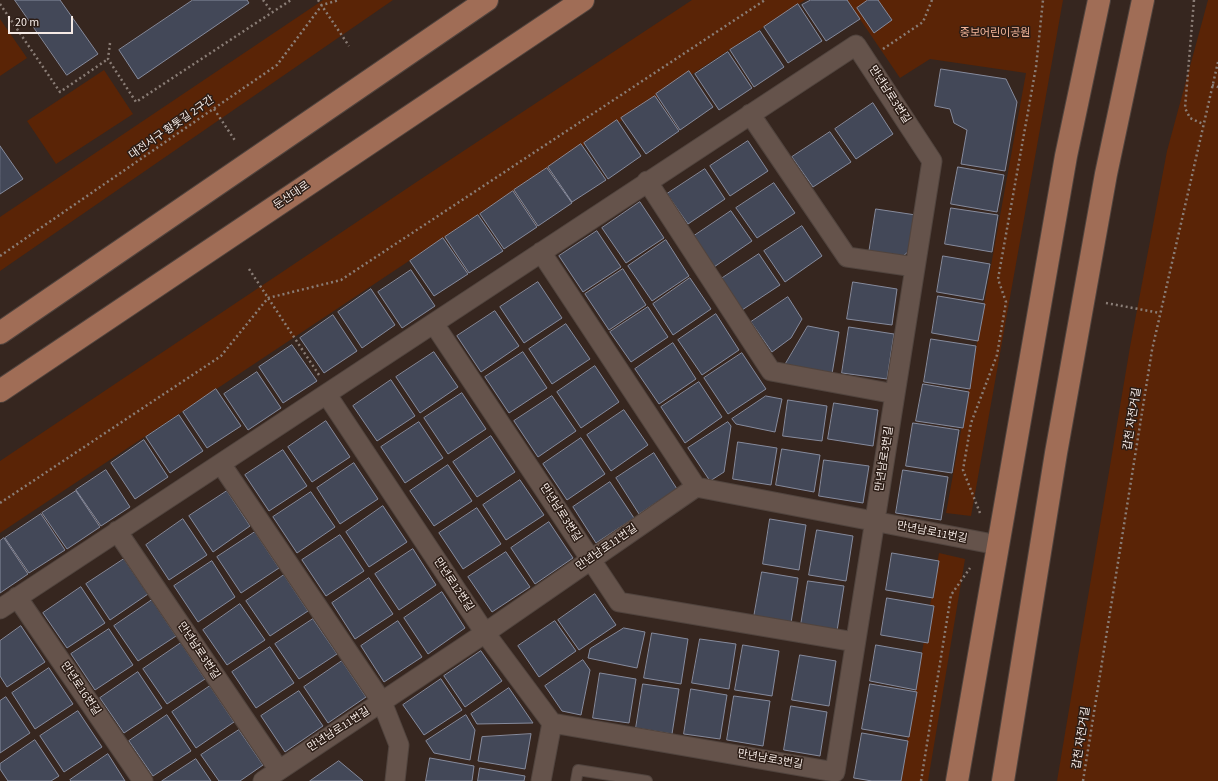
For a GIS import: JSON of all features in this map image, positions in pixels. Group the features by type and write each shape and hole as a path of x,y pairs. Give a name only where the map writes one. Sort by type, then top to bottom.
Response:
{"main road":[{"path":"0,333 487,0"},
{"name":"둔산대로","path":"0,391 583,0"},
{"path":"957,781 1066,156 1099,0"},
{"path":"1003,781 1056,453 1106,174 1143,0"}],"street":[{"name":"만년남로3번길","path":"0,609 434,324 647,181 856,45 932,161 835,772 552,722"},
{"path":"750,114 847,256 915,267"},
{"path":"647,181 771,370 895,394"},
{"path":"541,252 696,487"},
{"name":"만년남로3번길","path":"434,324 619,602 856,642"},
{"name":"만년로12번길","path":"329,393 485,633 552,722"},
{"path":"221,464 382,702 399,745 395,781"},
{"name":"만년남로11번길","path":"263,781 485,633 696,487 998,545"},
{"name":"만년남로3번길","path":"117,531 279,770"},
{"name":"만년로16번길","path":"17,597 143,781"},
{"path":"541,781 552,722"}],"lane":[{"path":"576,781 578,770 648,781"}],"path":[{"path":"263,0 272,12"},
{"path":"110,43 108,59 136,102 291,0"},
{"path":"318,0 349,46"},
{"path":"322,5 339,0"},
{"path":"0,504 221,356 268,298 341,280 765,0"},
{"path":"866,60 923,22 932,0"},
{"path":"980,513 963,470 972,423 999,347 1006,302 998,279 1036,67 1043,0"},
{"path":"1194,0 1185,108 1190,118 1203,124"},
{"path":"0,4 60,92 108,59"},
{"name":"대전서구 황톳길 2구간","path":"0,256 277,65 322,5"},
{"name":"갑천 자전거길","path":"1083,781 1152,350 1218,62"},
{"path":"1212,85 1218,87"},
{"path":"214,109 236,142"},
{"path":"249,269 329,393"},
{"path":"1104,302 1160,313"},
{"path":"921,781 951,595 970,568"}],"green space":[{"path":"323,0 393,0 0,271 0,217"},
{"path":"692,0 805,0 478,215 0,533 0,461 418,181"},
{"name":"중보어린이공원","path":"847,0 1063,0 971,516 946,513 1026,73 930,59 900,78"},
{"path":"1208,0 1218,0 1218,781 1057,781 1130,347 1167,151"},
{"path":"0,19 27,58 0,76"},
{"path":"104,70 133,114 56,164 27,121"},
{"path":"939,553 965,559 928,781 900,781"}],"building":[{"path":"15,0 60,0 98,54 67,75"},
{"path":"193,0 247,0 249,3 138,79 119,50"},
{"path":"811,0 847,0 860,19 826,41 802,5"},
{"path":"868,0 878,0 892,20 874,33 857,8"},
{"path":"798,4 822,41 788,63 764,27"},
{"path":"760,31 784,67 754,87 730,50"},
{"path":"728,52 752,88 719,110 695,74"},
{"path":"941,69 1006,79 1017,102 1005,171 961,164 967,130 954,123 950,109 935,106"},
{"path":"689,71 713,107 680,130 656,94"},
{"path":"655,96 679,131 646,154 621,118"},
{"path":"873,103 893,134 856,159 835,129"},
{"path":"617,120 641,156 608,179 584,143"},
{"path":"830,132 851,162 813,187 792,157"},
{"path":"748,141 768,171 730,196 710,166"},
{"path":"581,144 606,180 572,202 548,167"},
{"path":"0,146 23,179 0,194"},
{"path":"958,167 1004,175 997,212 951,204"},
{"path":"547,168 572,203 538,226 514,190"},
{"path":"705,169 725,199 688,224 667,194"},
{"path":"774,183 795,213 757,238 736,208"},
{"path":"513,191 537,227 504,249 480,214"},
{"path":"640,202 664,238 626,263 602,228"},
{"path":"951,208 998,215 992,252 945,244"},
{"path":"876,209 916,215 910,250 901,258 869,253"},
{"path":"731,211 752,241 714,267 694,236"},
{"path":"478,215 503,251 469,273 445,237"},
{"path":"802,226 822,256 785,282 764,251"},
{"path":"597,231 621,267 583,292 559,256"},
{"path":"443,238 468,274 434,296 410,261"},
{"path":"666,240 689,276 652,301 628,266"},
{"path":"759,254 780,285 742,310 721,279"},
{"path":"943,256 990,264 983,300 937,292"},
{"path":"623,269 646,305 609,330 585,294"},
{"path":"411,270 435,306 402,328 378,292"},
{"path":"690,278 711,309 673,335 653,304"},
{"path":"538,282 562,318 524,343 500,307"},
{"path":"853,282 897,289 892,325 847,319"},
{"path":"371,289 395,325 362,348 338,312"},
{"path":"938,296 985,304 978,341 932,333"},
{"path":"788,297 802,319 791,338 772,352 751,322"},
{"path":"648,307 668,337 631,362 610,332"},
{"path":"495,311 519,346 481,372 457,336"},
{"path":"716,314 739,350 702,375 678,340"},
{"path":"333,315 357,351 324,373 300,338"},
{"path":"566,324 590,359 552,384 529,349"},
{"path":"808,326 839,332 832,374 785,365"},
{"path":"849,327 894,334 887,379 842,373"},
{"path":"931,339 976,346 970,389 924,382"},
{"path":"673,343 696,379 659,404 635,369"},
{"path":"292,345 317,381 283,403 259,367"},
{"path":"434,352 458,387 420,413 396,377"},
{"path":"523,352 547,388 509,413 485,377"},
{"path":"742,353 766,389 728,414 704,378"},
{"path":"595,366 619,402 581,428 557,392"},
{"path":"257,372 281,408 248,430 224,394"},
{"path":"391,380 415,416 377,441 353,406"},
{"path":"699,382 722,417 685,443 661,407"},
{"path":"923,384 969,392 963,428 916,421"},
{"path":"216,389 241,426 207,448 183,412"},
{"path":"462,393 486,429 448,454 424,418"},
{"path":"552,396 576,431 538,457 514,421"},
{"path":"766,396 782,399 775,432 736,424 732,419"},
{"path":"788,400 827,406 822,441 783,436"},
{"path":"834,403 878,410 873,446 828,439"},
{"path":"624,410 648,445 611,471 587,435"},
{"path":"179,415 203,451 170,473 146,437"},
{"path":"326,421 350,457 312,482 288,447"},
{"path":"419,422 443,458 405,483 381,447"},
{"path":"728,422 731,426 724,472 710,481 688,448"},
{"path":"913,423 959,430 952,473 906,466"},
{"path":"491,436 515,472 477,497 453,462"},
{"path":"581,438 605,474 567,500 543,464"},
{"path":"144,440 168,477 135,499 111,463"},
{"path":"738,442 777,448 771,485 733,479"},
{"path":"782,449 820,455 814,492 776,485"},
{"path":"283,450 307,486 269,511 245,475"},
{"path":"654,453 677,489 639,514 616,478"},
{"path":"824,460 869,466 863,503 819,496"},
{"path":"354,463 378,499 340,524 317,488"},
{"path":"448,465 472,501 434,526 410,491"},
{"path":"106,470 130,507 101,526 76,490"},
{"path":"903,470 948,477 941,520 896,513"},
{"path":"520,480 544,515 506,540 483,505"},
{"path":"610,482 634,518 596,543 573,507"},
{"path":"76,491 100,527 67,549 42,513"},
{"path":"227,491 250,526 213,552 189,516"},
{"path":"311,492 335,527 297,553 273,517"},
{"path":"383,506 407,542 369,567 346,532"},
{"path":"477,508 501,544 463,569 439,533"},
{"path":"41,514 65,550 29,573 5,538"},
{"path":"183,519 207,555 169,580 146,545"},
{"path":"770,519 806,525 799,570 763,564"},
{"path":"549,522 573,558 535,584 511,548"},
{"path":"817,530 853,536 846,581 809,575"},
{"path":"255,532 279,568 241,593 217,557"},
{"path":"340,535 364,571 326,596 302,560"},
{"path":"4,538 28,574 0,593 0,541"},
{"path":"413,549 436,585 399,610 375,574"},
{"path":"506,552 530,587 492,612 468,577"},
{"path":"892,553 939,561 933,598 886,590"},
{"path":"124,559 148,594 110,620 86,584"},
{"path":"212,561 235,597 198,622 174,586"},
{"path":"762,572 798,578 791,623 754,617"},
{"path":"284,575 308,611 270,636 246,601"},
{"path":"369,578 393,614 355,639 332,603"},
{"path":"808,581 844,586 837,631 801,625"},
{"path":"81,587 105,623 67,648 43,613"},
{"path":"442,592 465,628 428,654 404,618"},
{"path":"595,594 616,625 579,650 558,620"},
{"path":"887,598 934,606 928,643 881,635"},
{"path":"152,600 176,636 138,661 114,626"},
{"path":"240,604 265,640 227,665 203,630"},
{"path":"313,619 337,654 299,679 275,644"},
{"path":"398,621 422,657 384,682 361,646"},
{"path":"555,621 576,651 539,677 518,646"},
{"path":"21,626 45,662 7,687 0,676 0,641"},
{"path":"624,628 645,632 637,668 588,658 590,649"},
{"path":"109,629 133,665 95,690 71,654"},
{"path":"652,633 688,639 681,684 644,678"},
{"path":"700,639 736,644 729,689 692,683"},
{"path":"181,643 205,679 167,704 143,669"},
{"path":"743,645 779,651 772,696 735,690"},
{"path":"876,645 922,653 916,690 870,681"},
{"path":"270,647 294,683 256,708 232,672"},
{"path":"481,651 502,681 465,707 444,676"},
{"path":"800,655 836,661 829,706 792,700"},
{"path":"583,660 590,670 581,715 562,711 545,686"},
{"path":"342,661 366,697 328,723 304,687"},
{"path":"49,668 73,704 35,729 12,693"},
{"path":"138,672 162,708 124,733 100,698"},
{"path":"600,673 636,679 629,723 593,718"},
{"path":"441,679 462,710 424,735 403,705"},
{"path":"643,684 679,689 672,734 636,728"},
{"path":"870,684 917,692 909,737 862,729"},
{"path":"210,686 234,722 196,748 172,712"},
{"path":"509,688 533,723 477,724 471,714"},
{"path":"691,689 727,695 720,739 684,734"},
{"path":"299,691 323,726 285,752 261,716"},
{"path":"734,696 770,701 763,746 727,740"},
{"path":"6,697 30,733 0,753 0,701"},
{"path":"791,706 827,712 820,756 784,750"},
{"path":"78,711 102,747 64,772 40,736"},
{"path":"167,715 191,751 153,776 129,741"},
{"path":"466,715 475,730 470,760 434,753 426,741"},
{"path":"239,730 263,765 240,781 219,781 201,755"},
{"path":"862,733 908,741 901,781 872,781 854,778"},
{"path":"531,734 525,769 478,761 482,737"},
{"path":"35,740 59,776 51,781 8,781 0,769 0,764"},
{"path":"108,754 125,781 70,780"},
{"path":"430,758 474,766 472,781 426,781"},
{"path":"196,759 211,781 162,781"},
{"path":"339,761 363,781 310,781"},
{"path":"480,768 525,776 524,781 478,781"}]}
